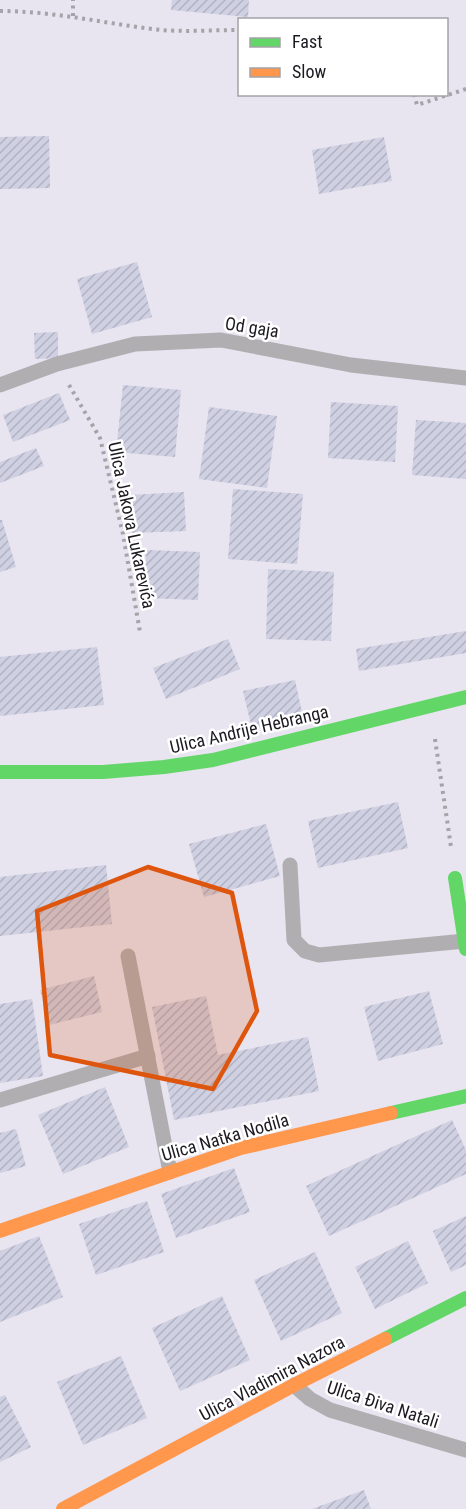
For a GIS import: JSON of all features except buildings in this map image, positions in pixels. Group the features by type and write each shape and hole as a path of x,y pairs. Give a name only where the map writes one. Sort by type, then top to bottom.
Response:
{"street":[{"name":"Ulica Andrije Hebranga","path":"0,772 103,772 213,760 466,697"},
{"path":"455,878 465,945"},
{"name":"Ulica Natka Nodila","path":"0,1231 241,1148 466,1096"},
{"name":"Ulica Vladimira Nazora","path":"63,1509 294,1385 466,1298"},
{"name":"Ulica Vladimira Nazora","path":"72,1509 95,1491"}],"lane":[{"name":"Od gaja","path":"0,385 57,364 135,344 222,340 351,365 466,378"},
{"path":"290,865 294,940 304,951 319,955 465,945"},
{"path":"128,956 170,1172"},
{"path":"0,1100 148,1056"},
{"name":"Ulica Điva Natali","path":"294,1385 310,1400 330,1410 466,1450"}],"path":[{"path":"73,0 73,16"},
{"path":"0,11 73,16 163,30 238,30"},
{"path":"448,95 466,89"},
{"path":"415,96 417,105 445,96"},
{"name":"Ulica Jakova Lukarevića","path":"57,364 100,438 123,534 140,632"},
{"path":"430,705 455,878"}],"highlighted area":[{"path":"148,867 232,893 257,1011 213,1089 50,1055 37,911"}],"traffic: fast":[{"path":"0,772 103,772 213,760 466,697"},
{"path":"455,878 466,949"},
{"path":"391,1113 466,1096"},
{"path":"385,1339 466,1298"}],"traffic: slow":[{"path":"0,1231 241,1148 391,1113"},
{"path":"63,1509 294,1385 385,1339"}]}
